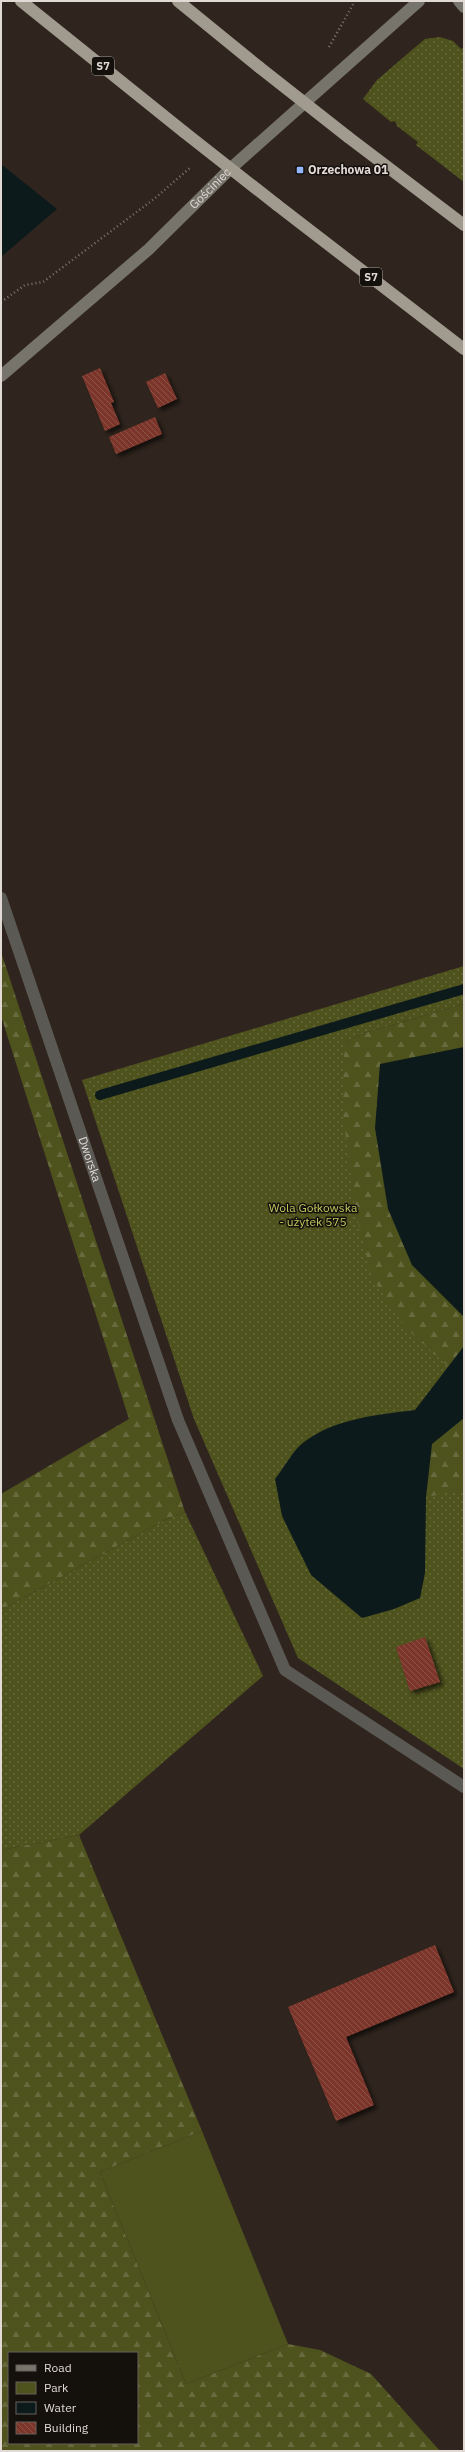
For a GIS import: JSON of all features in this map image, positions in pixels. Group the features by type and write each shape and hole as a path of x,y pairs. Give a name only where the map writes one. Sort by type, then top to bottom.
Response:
{"highway":[{"name":"S7","path":"21,1 184,132 464,348"},
{"path":"178,1 348,137 464,225"}],"street":[{"name":"Gościniec","path":"1,376 149,248 230,169 419,1"},
{"path":"459,1 464,7"},
{"name":"Dworska","path":"1,898 178,1420 285,1670 464,1787"}],"path":[{"path":"328,49 355,1"},
{"path":"1,302 25,285 43,282"}],"green space":[{"path":"440,37 453,41 461,49 464,47 464,182 416,145 418,142 397,126 395,121 391,122 363,99 377,80 425,39"},
{"path":"1,952 185,1512 165,1520 1,1610 1,1494 129,1419 1,1016"},
{"name":"Wola Gołkowska - użytek 575","path":"464,966 464,1004 368,1032 344,1042 464,1011 464,1769 298,1658 194,1419 82,1080"},
{"path":"464,1004 464,1047 380,1064 451,1302 464,1317 464,1346 449,1367 405,1327 372,1278 355,1209 343,1113 344,1042 368,1032"},
{"path":"464,1418 464,1490 426,1497 432,1444"},
{"path":"185,1512 263,1676 79,1835 1,1850 1,1610 165,1520"},
{"path":"79,1835 202,2131 100,2172 186,2384 288,2344 320,2350 371,2374 440,2451 1,2451 1,1850"},
{"path":"202,2131 288,2344 186,2384 100,2172"}],"water":[{"path":"1,164 57,209 1,257"},
{"path":"464,1047 464,1317 412,1265 388,1209 375,1128 380,1064"},
{"path":"464,1346 464,1418 432,1444 426,1497 425,1573 420,1598 394,1609 362,1618 311,1575 282,1516 275,1479 300,1445 316,1434 357,1419 415,1410"}],"building":[{"path":"100,368 114,402 111,403 120,424 105,431 82,376"},
{"path":"165,373 177,399 158,408 146,382"},
{"path":"155,417 162,434 116,454 109,437"},
{"path":"425,1637 440,1682 410,1691 396,1647"},
{"path":"435,1945 454,1992 346,2037 374,2105 336,2121 288,2007"}],"waterway":[{"path":"100,1095 464,989"}],"place":[{"name":"Orzechowa 01","path":"300,170"}]}
